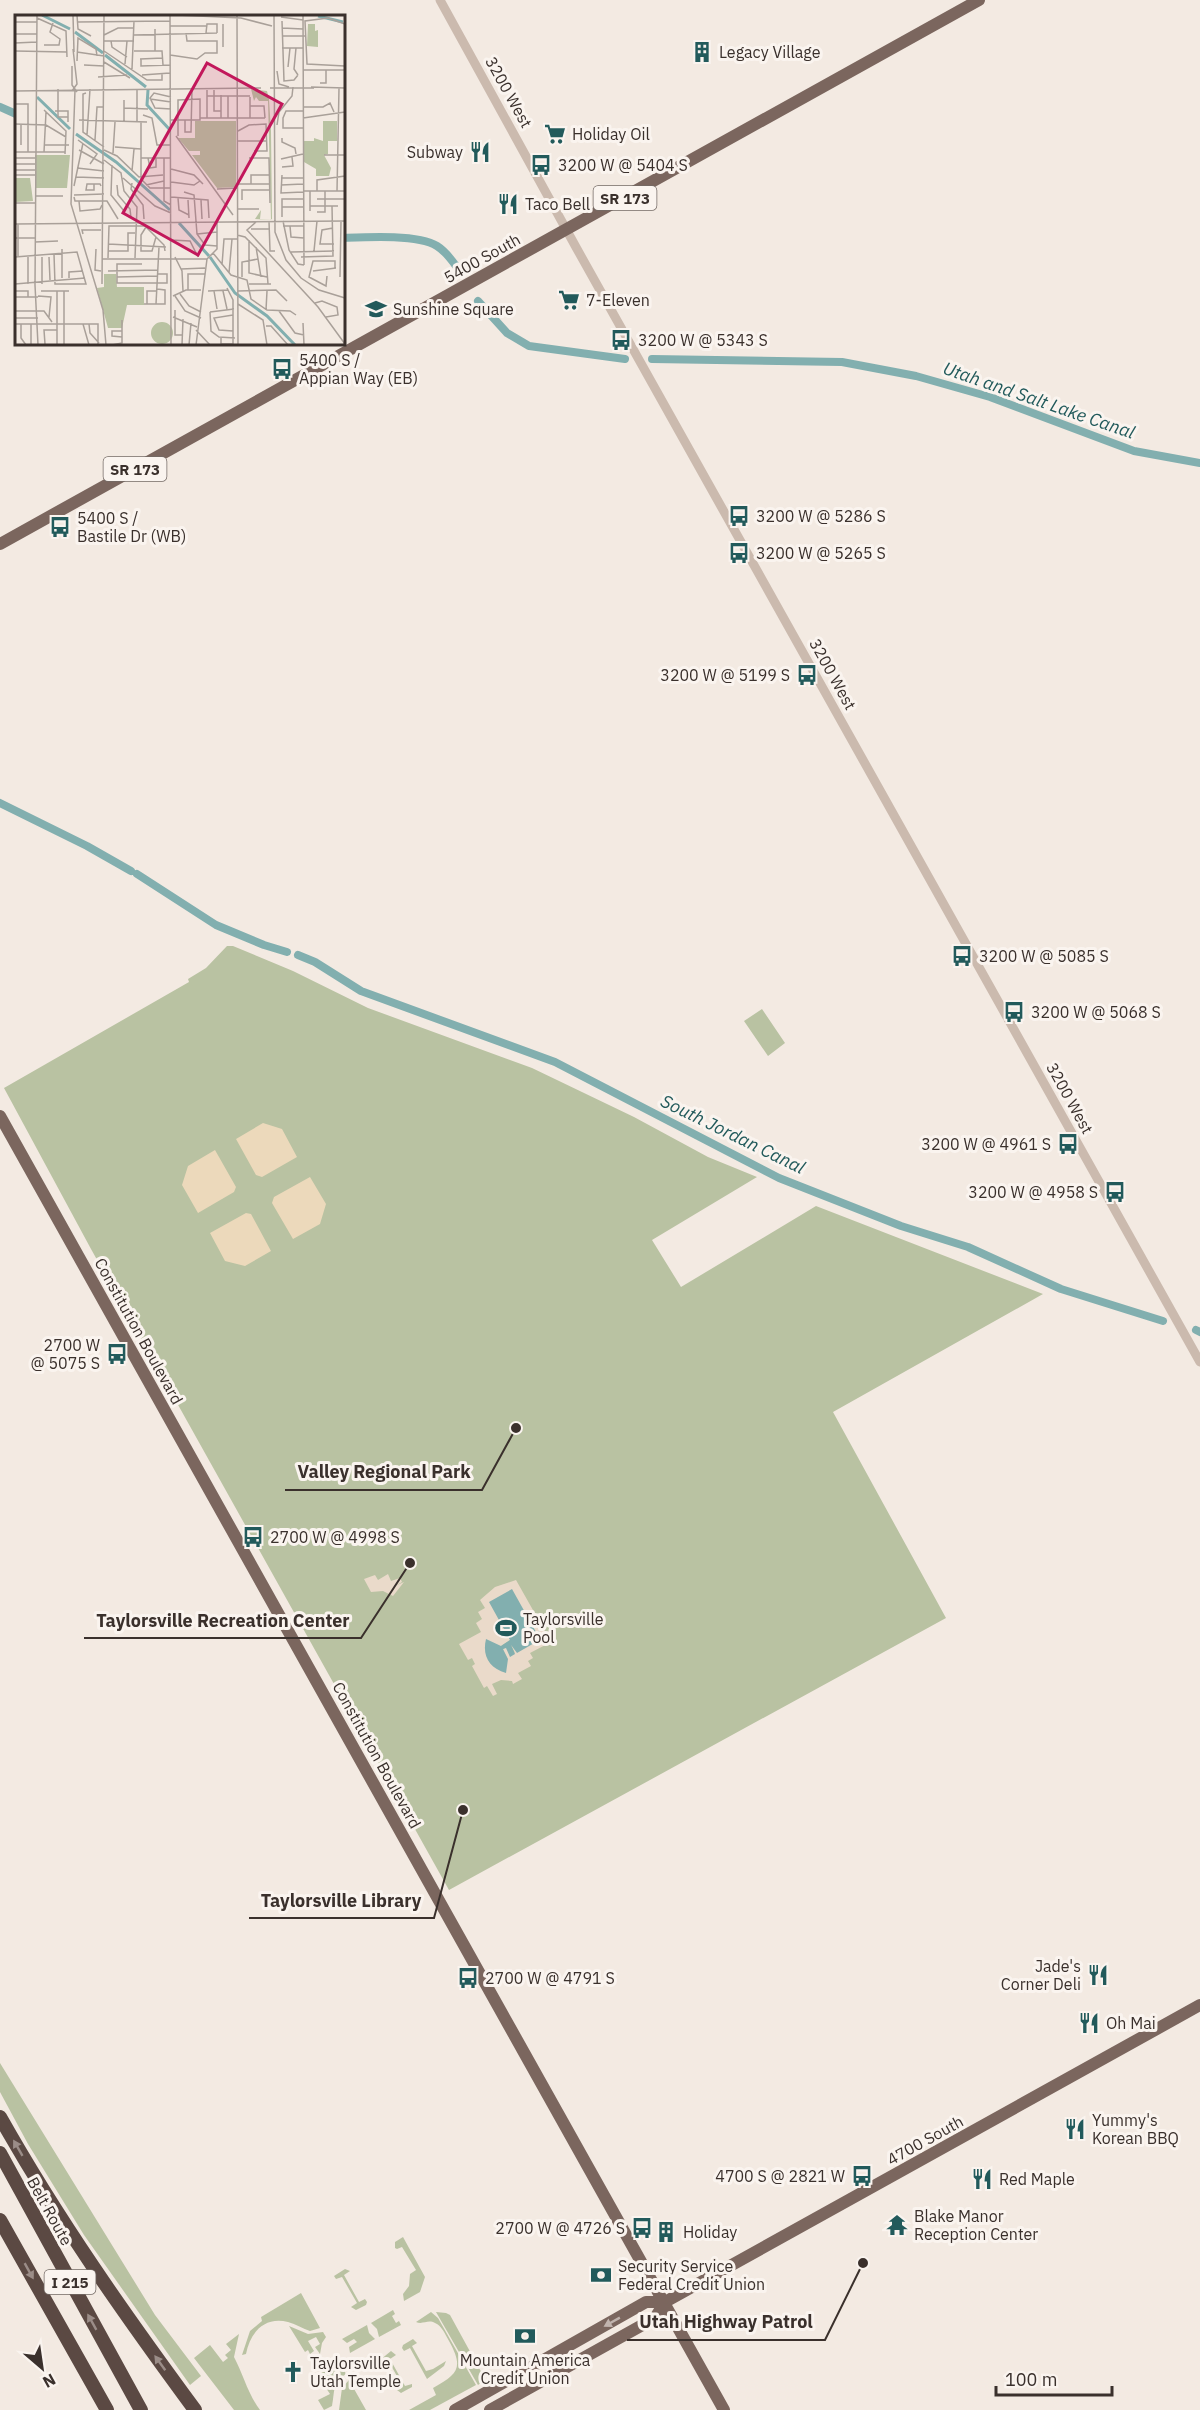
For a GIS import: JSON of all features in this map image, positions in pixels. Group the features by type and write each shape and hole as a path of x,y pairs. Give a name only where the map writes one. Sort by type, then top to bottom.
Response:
{"highway":[{"path":"0,2117 82,2251 195,2410"},
{"name":"Belt Route","path":"0,2153 141,2410"},
{"name":"I 215","path":"0,2220 107,2410"}],"main road":[{"name":"5400 South","path":"0,544 979,0"},
{"name":"Constitution Boulevard","path":"0,1116 724,2410"},
{"name":"4700 South","path":"490,2410 655,2318 665,2302 1200,2005"},
{"name":"4700 South","path":"455,2410 646,2302 665,2302"}],"street":[{"name":"3200 West","path":"440,0 1200,1362"}],"green space":[{"path":"227,946 233,946 293,971 368,1008 532,1068 634,1117 708,1157 757,1177 652,1240 681,1287 816,1206 1043,1294 833,1412 946,1618 449,1890 91,1249 4,1088 189,982 188,979 206,968"},
{"path":"762,1009 785,1043 768,1056 744,1021"},
{"path":"0,2063 155,2315 201,2376 190,2385 84,2235 28,2144 0,2092"},
{"path":"403,2237 425,2277 420,2292 404,2301 403,2294 409,2286 410,2274 416,2270 402,2247 395,2248 395,2242"},
{"path":"345,2269 350,2271 344,2275 359,2302 365,2299 367,2302 366,2305 356,2310 351,2307 357,2303 342,2277 336,2279 334,2276"},
{"path":"301,2293 320,2328 310,2331 288,2322 279,2321 265,2324 255,2333 246,2354 242,2355 250,2331 262,2321 261,2317"},
{"path":"393,2310 395,2314 392,2316 396,2323 399,2321 401,2325 379,2337 377,2329 371,2323"},
{"path":"431,2312 438,2318 476,2385 430,2410 409,2410 436,2395 433,2388 448,2379 456,2369 454,2350 441,2328 432,2322 416,2322"},
{"path":"436,2312 450,2315 484,2377 478,2385"},
{"path":"367,2325 369,2333 375,2339 350,2353 349,2347 357,2342 354,2339 347,2343 342,2339"},
{"path":"289,2326 308,2334 323,2332 326,2337 320,2354 315,2347 320,2344 316,2337 308,2341 314,2351 310,2354 308,2350 305,2352"},
{"path":"239,2334 234,2357 260,2410 234,2410 194,2358 210,2345 223,2362 228,2358 225,2355 231,2350 226,2344"},
{"path":"413,2339 417,2343 412,2346 426,2371 446,2361 444,2366 427,2379 410,2348 404,2351 402,2348"},
{"path":"391,2351 396,2355 390,2359 405,2386 412,2384 412,2387 401,2393 397,2390 403,2387 388,2360 382,2363 380,2360"},
{"path":"323,2365 334,2368 343,2368 346,2374 336,2384 332,2406 324,2410 318,2400 330,2394 320,2379 324,2377 321,2373 326,2371"},
{"path":"349,2380 366,2410 339,2410 342,2388"}],"sand":[{"path":"263,1123 282,1129 297,1157 262,1177 256,1175 236,1139"},
{"path":"215,1150 236,1187 234,1192 198,1213 182,1185 188,1166"},
{"path":"310,1177 326,1204 320,1224 293,1239 272,1203 274,1197"},
{"path":"246,1213 251,1214 271,1251 245,1266 225,1261 210,1233"}],"shaded area":[{"path":"388,1574 391,1581 400,1578 402,1582 395,1586 404,1582 393,1596 383,1591 371,1592 364,1579 375,1575 378,1580"},
{"path":"516,1580 551,1642 530,1653 533,1658 528,1661 531,1666 518,1673 522,1679 513,1684 512,1681 501,1680 492,1684 497,1694 493,1696 487,1686 484,1688 472,1666 475,1664 472,1658 468,1660 459,1644 481,1632 476,1623 482,1619 478,1612 485,1608 480,1600 495,1587","holes":["536,1633 517,1652 512,1644 515,1653 506,1647 502,1650 501,1646 510,1640"]}],"water":[{"path":"512,1589 536,1632 539,1631 543,1638 517,1653 511,1645 515,1654 510,1657 506,1648 503,1649 508,1659 506,1673 491,1665 486,1656 485,1645 486,1639 501,1646 510,1640 489,1602"}],"waterway":[{"name":"Utah and Salt Lake Canal","path":"0,107 15,114"},
{"name":"Utah and Salt Lake Canal","path":"345,238 392,237 428,242 443,250 456,266"},
{"name":"Utah and Salt Lake Canal","path":"478,301 507,333 529,346 625,359"},
{"name":"Utah and Salt Lake Canal","path":"652,359 842,362 916,376 990,397 1134,451 1200,463"},
{"name":"South Jordan Canal","path":"0,803 87,846 131,871"},
{"name":"South Jordan Canal","path":"137,874 216,925 287,952"},
{"name":"South Jordan Canal","path":"298,955 315,962 361,991 555,1062 779,1178 901,1226 968,1247 1061,1289 1163,1321"},
{"name":"South Jordan Canal","path":"1196,1330 1200,1332"}],"place":[{"name":"Legacy Village","path":"702,52"},
{"name":"Holiday Oil","path":"555,134"},
{"name":"Subway","path":"480,152"},
{"name":"3200 W @ 5404 S","path":"541,165"},
{"name":"Taco Bell","path":"508,204"},
{"name":"7-Eleven","path":"569,300"},
{"name":"Sunshine Square","path":"376,309"},
{"name":"3200 W @ 5343 S","path":"621,340"},
{"name":"5400 S / Appian Way (EB)","path":"282,369"},
{"name":"3200 W @ 5286 S","path":"739,516"},
{"name":"5400 S / Bastile Dr (WB)","path":"60,527"},
{"name":"3200 W @ 5265 S","path":"739,553"},
{"name":"3200 W @ 5199 S","path":"807,675"},
{"name":"3200 W @ 5085 S","path":"962,956"},
{"name":"3200 W @ 5068 S","path":"1014,1012"},
{"name":"3200 W @ 4961 S","path":"1068,1144"},
{"name":"3200 W @ 4958 S","path":"1115,1192"},
{"name":"2700 W @ 5075 S","path":"117,1354"},
{"name":"Valley Regional Park","path":"516,1428"},
{"name":"2700 W @ 4998 S","path":"253,1537"},
{"name":"Taylorsville Recreation Center","path":"410,1563"},
{"name":"Taylorsville Pool","path":"506,1628"},
{"name":"Taylorsville Library","path":"463,1810"},
{"name":"Jade's Corner Deli","path":"1098,1975"},
{"name":"2700 W @ 4791 S","path":"468,1978"},
{"name":"Oh Mai","path":"1089,2023"},
{"name":"Yummy's Korean BBQ","path":"1075,2129"},
{"name":"4700 S @ 2821 W","path":"862,2176"},
{"name":"Red Maple","path":"982,2179"},
{"name":"Blake Manor Reception Center","path":"897,2225"},
{"name":"2700 W @ 4726 S","path":"642,2228"},
{"name":"Holiday","path":"666,2232"},
{"name":"Utah Highway Patrol","path":"863,2263"},
{"name":"Security Service Federal Credit Union","path":"601,2275"},
{"name":"Mountain America Credit Union","path":"525,2336"},
{"name":"Taylorsville Utah Temple","path":"293,2372"}]}
